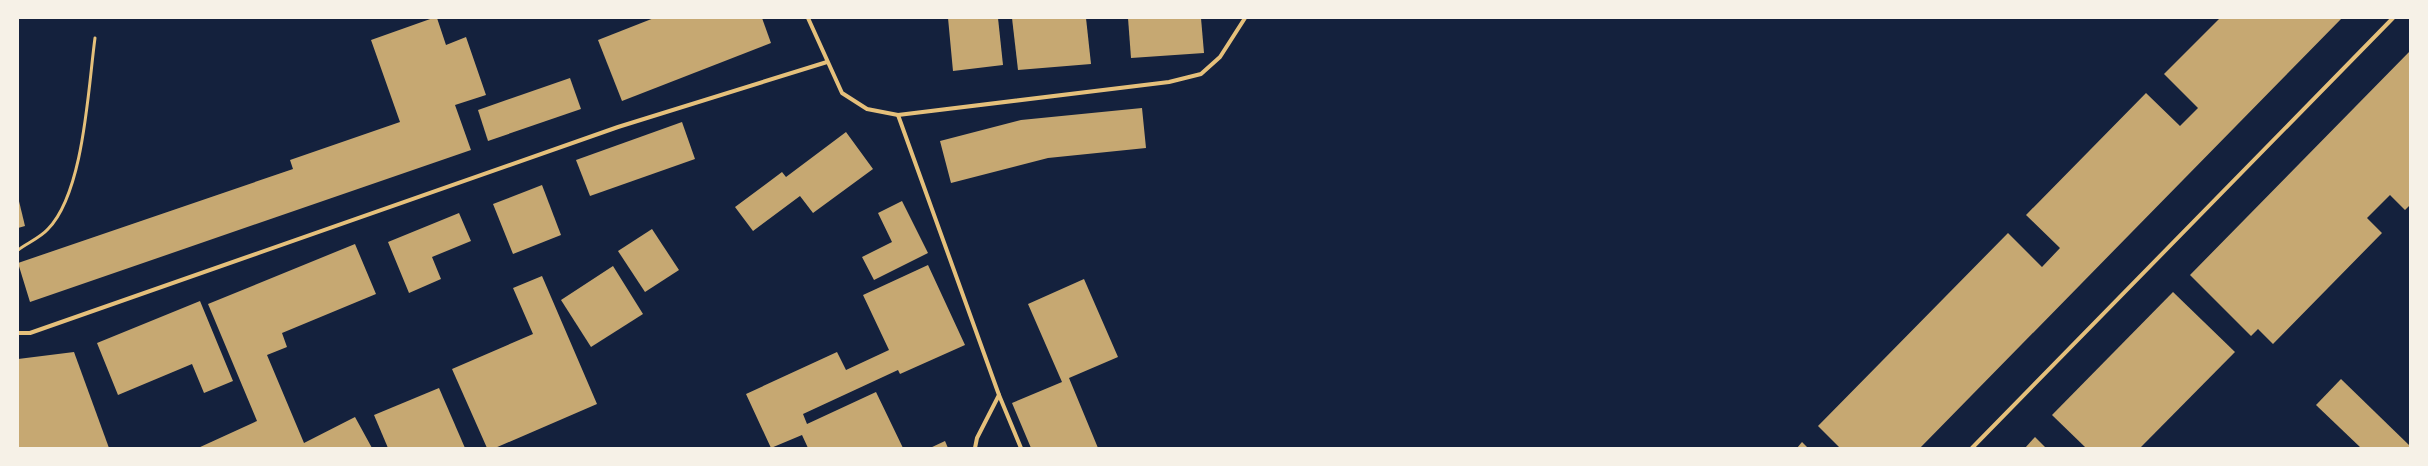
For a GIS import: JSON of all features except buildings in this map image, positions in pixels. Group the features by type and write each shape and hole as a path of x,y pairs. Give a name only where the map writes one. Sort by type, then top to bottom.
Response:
{"street":[{"path":"808,18 842,93 867,109 898,116 1168,82 1201,74 1220,57 1245,18"},
{"path":"1972,448 2393,18"},
{"path":"18,333 30,333 618,127 827,62"},
{"path":"898,116 999,395 1021,448"},
{"path":"975,448 977,438 999,395"}],"lane":[{"path":"18,250 48,230 66,201 77,169 95,38"}]}
